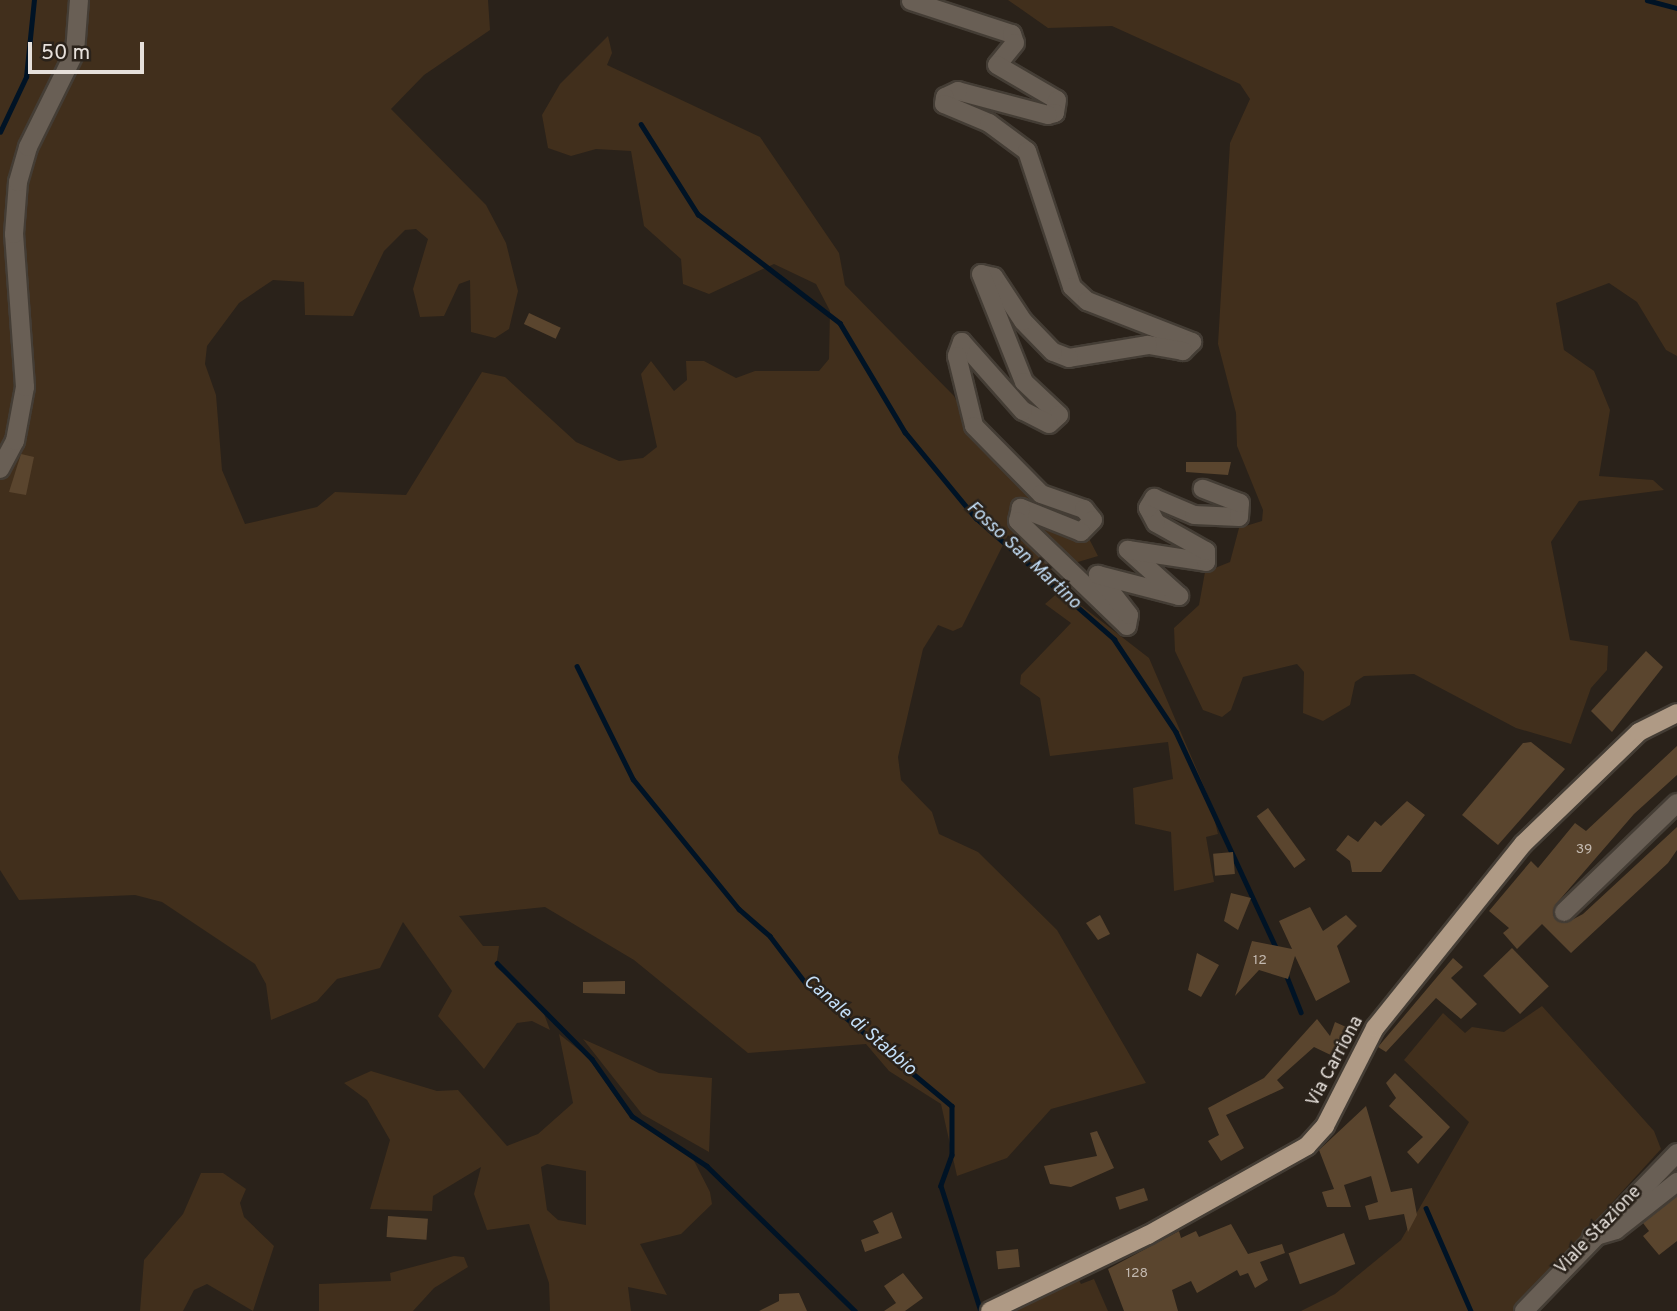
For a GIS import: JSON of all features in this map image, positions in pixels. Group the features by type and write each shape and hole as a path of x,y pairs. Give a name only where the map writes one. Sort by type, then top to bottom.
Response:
{"main road":[{"name":"Via Carriona","path":"990,1311 1148,1235 1307,1146 1325,1126 1375,1028 1523,844 1639,732 1677,713"}],"street":[{"path":"0,469 15,441 25,387 14,233 18,182 28,147 75,52 79,0"},
{"path":"911,1 1012,34 1015,43 997,65 1057,100 1055,113 1048,115 958,91 945,97 944,104 989,123 1027,151 1072,287 1087,301 1192,342 1183,351 1148,345 1069,358 1053,352 994,277 981,274 1024,383 1059,415 1049,424 1023,411 962,342 957,356 974,426 1041,494 1084,509 1093,520 1081,532 1021,508 1018,521 1127,626 1129,615 1098,575 1179,596 1128,550 1206,562 1206,551 1156,523 1148,508 1154,498 1194,515 1239,517 1240,503 1203,489"},
{"path":"1564,912 1677,803"},
{"name":"Viale Stazione","path":"1524,1311 1589,1238 1677,1153"},
{"path":"1589,1238 1616,1230 1677,1182"}],"shaded area":[{"path":"0,0 488,0 490,30 424,75 391,109 486,205 506,243 518,291 509,329 495,338 471,332 470,280 459,284 444,316 420,317 413,289 428,239 416,229 405,230 384,251 353,316 305,315 304,282 273,280 239,303 207,346 205,364 216,395 222,470 245,524 317,507 335,492 406,495 482,372 505,377 576,442 619,461 643,458 657,447 641,374 651,361 674,391 687,380 686,361 704,361 736,378 755,371 819,371 829,359 830,311 816,284 774,264 709,294 683,284 681,259 644,226 631,151 596,149 571,156 548,148 542,115 560,84 608,36 612,53 607,65 760,137 839,253 845,285 954,396 970,428 1043,502 1084,529 1098,556 1041,573 1008,535 962,627 953,631 938,625 923,649 898,757 901,780 932,812 939,834 978,852 1057,930 1146,1083 1051,1109 1007,1158 957,1176 941,1104 889,1071 866,1044 748,1053 634,960 545,907 459,916 483,946 499,946 496,967 540,1003 550,1030 532,1021 517,1023 484,1069 438,1016 452,991 403,922 380,968 337,979 317,1001 271,1020 266,984 255,964 162,902 135,895 19,900 0,870"},
{"path":"1008,0 1677,0 1677,356 1666,350 1637,302 1609,283 1556,303 1564,350 1594,371 1610,410 1599,476 1653,480 1664,490 1579,501 1551,542 1570,640 1608,646 1607,670 1591,688 1571,744 1516,728 1414,674 1364,676 1355,682 1350,705 1323,721 1303,713 1304,672 1297,664 1243,677 1231,710 1222,717 1203,710 1175,651 1174,628 1199,605 1205,572 1230,562 1239,528 1262,521 1263,510 1237,446 1236,413 1218,344 1230,143 1250,99 1240,84 1112,26 1048,28"},
{"path":"1061,590 1149,658 1209,798 1218,834 1206,837 1214,882 1174,891 1171,832 1135,824 1133,788 1173,779 1168,742 1050,756 1040,698 1020,684 1021,675 1071,623 1045,604"},
{"path":"1542,1006 1654,1131 1661,1149 1513,1311 1301,1311 1335,1294 1401,1240 1469,1122 1404,1060 1443,1013 1465,1033 1472,1027 1504,1032"},
{"path":"559,1034 588,1057 627,1113 690,1153 710,1192 712,1204 681,1234 640,1244 667,1295 628,1287 631,1311 550,1311 549,1283 529,1224 487,1230 474,1194 481,1167 433,1196 432,1211 370,1209 390,1140 367,1100 344,1083 371,1071 437,1091 458,1090 507,1146 538,1134 573,1103","holes":["547,1164 586,1171 586,1225 558,1220 547,1210 541,1167"]},
{"path":"583,1039 659,1073 712,1078 709,1152 642,1114"},
{"path":"201,1173 223,1173 246,1189 240,1203 244,1217 274,1246 253,1311 207,1284 194,1290 183,1311 140,1311 144,1260 183,1214"},
{"path":"454,1256 464,1257 468,1267 434,1288 413,1311 319,1311 319,1284 391,1281 390,1273"},
{"path":"1078,1278 1081,1284 1094,1279 1108,1311 1004,1311"}],"building":[{"path":"529,313 561,328 556,339 524,324"},
{"path":"21,454 34,457 26,495 9,492"},
{"path":"1186,462 1231,462 1228,475 1186,472"},
{"path":"1646,651 1663,667 1612,732 1591,711"},
{"path":"1531,742 1565,769 1498,845 1462,815 1523,743"},
{"path":"1677,746 1677,775 1634,814 1556,904 1553,915 1566,923 1583,914 1677,827 1677,850 1668,863 1571,953 1542,924 1517,949 1503,933 1509,928 1489,911 1531,861 1538,868 1575,823 1586,831"},
{"path":"1407,801 1425,815 1381,872 1352,872 1350,861 1336,850 1348,835 1358,842 1375,821 1381,826"},
{"path":"1268,808 1306,860 1294,868 1257,816"},
{"path":"1233,852 1235,874 1215,876 1213,854"},
{"path":"1231,893 1251,898 1238,930 1224,921"},
{"path":"1310,907 1323,931 1346,915 1357,926 1337,946 1350,982 1316,1001 1295,956 1288,979 1259,970 1235,996 1252,941 1292,949 1279,921"},
{"path":"1100,915 1110,934 1098,940 1086,923"},
{"path":"1512,948 1549,986 1520,1014 1483,976"},
{"path":"1197,953 1219,965 1201,997 1188,990"},
{"path":"1453,958 1463,967 1451,978 1477,1004 1461,1019 1436,998 1386,1052 1378,1047"},
{"path":"625,981 625,994 583,993 583,982"},
{"path":"1317,1019 1330,1036 1335,1022 1355,1031 1339,1059 1314,1047 1277,1080 1284,1088 1226,1115 1244,1148 1221,1161 1208,1141 1219,1135 1208,1108 1264,1078"},
{"path":"1395,1073 1450,1127 1418,1164 1407,1152 1423,1137 1389,1106 1396,1098 1386,1083"},
{"path":"1366,1106 1391,1192 1412,1188 1417,1215 1408,1232 1404,1214 1369,1220 1365,1206 1378,1202 1371,1176 1344,1185 1351,1207 1327,1207 1322,1192 1334,1189 1319,1150"},
{"path":"1097,1131 1114,1168 1071,1187 1050,1184 1044,1166 1097,1156 1090,1133"},
{"path":"1144,1188 1148,1200 1119,1210 1115,1197"},
{"path":"1677,1196 1677,1241 1659,1255 1643,1236 1649,1231 1643,1223"},
{"path":"892,1212 902,1238 865,1252 861,1240 879,1233 873,1221"},
{"path":"388,1216 428,1219 426,1240 387,1237"},
{"path":"1231,1224 1248,1254 1282,1244 1285,1253 1260,1262 1268,1280 1255,1288 1248,1273 1240,1276 1237,1270 1197,1293 1191,1281 1172,1290 1178,1311 1124,1311 1108,1269 1179,1231 1181,1238 1196,1231 1199,1237"},
{"path":"1344,1233 1355,1264 1300,1284 1289,1253"},
{"path":"1018,1249 1020,1267 998,1269 996,1251"},
{"path":"903,1273 923,1298 905,1311 884,1311 896,1303 884,1286"},
{"path":"799,1293 807,1311 759,1311 779,1301 779,1294"}],"waterway":[{"path":"0,132 26,77 34,0"},
{"path":"1647,0 1677,8"},
{"name":"Fosso San Martino","path":"641,124 698,214 840,323 905,432 976,518 1114,639 1176,732 1277,950"},
{"name":"Canale di Stabbio","path":"577,666 633,779 739,909 770,936 808,986 952,1106 952,1155 941,1186 981,1311"},
{"name":"Canale di Stabbio","path":"497,963 592,1059 632,1116 707,1166 855,1311"},
{"name":"Fosso San Martino","path":"1286,974 1301,1012"},
{"name":"Fosso San Martino","path":"1426,1208 1471,1311"}]}
